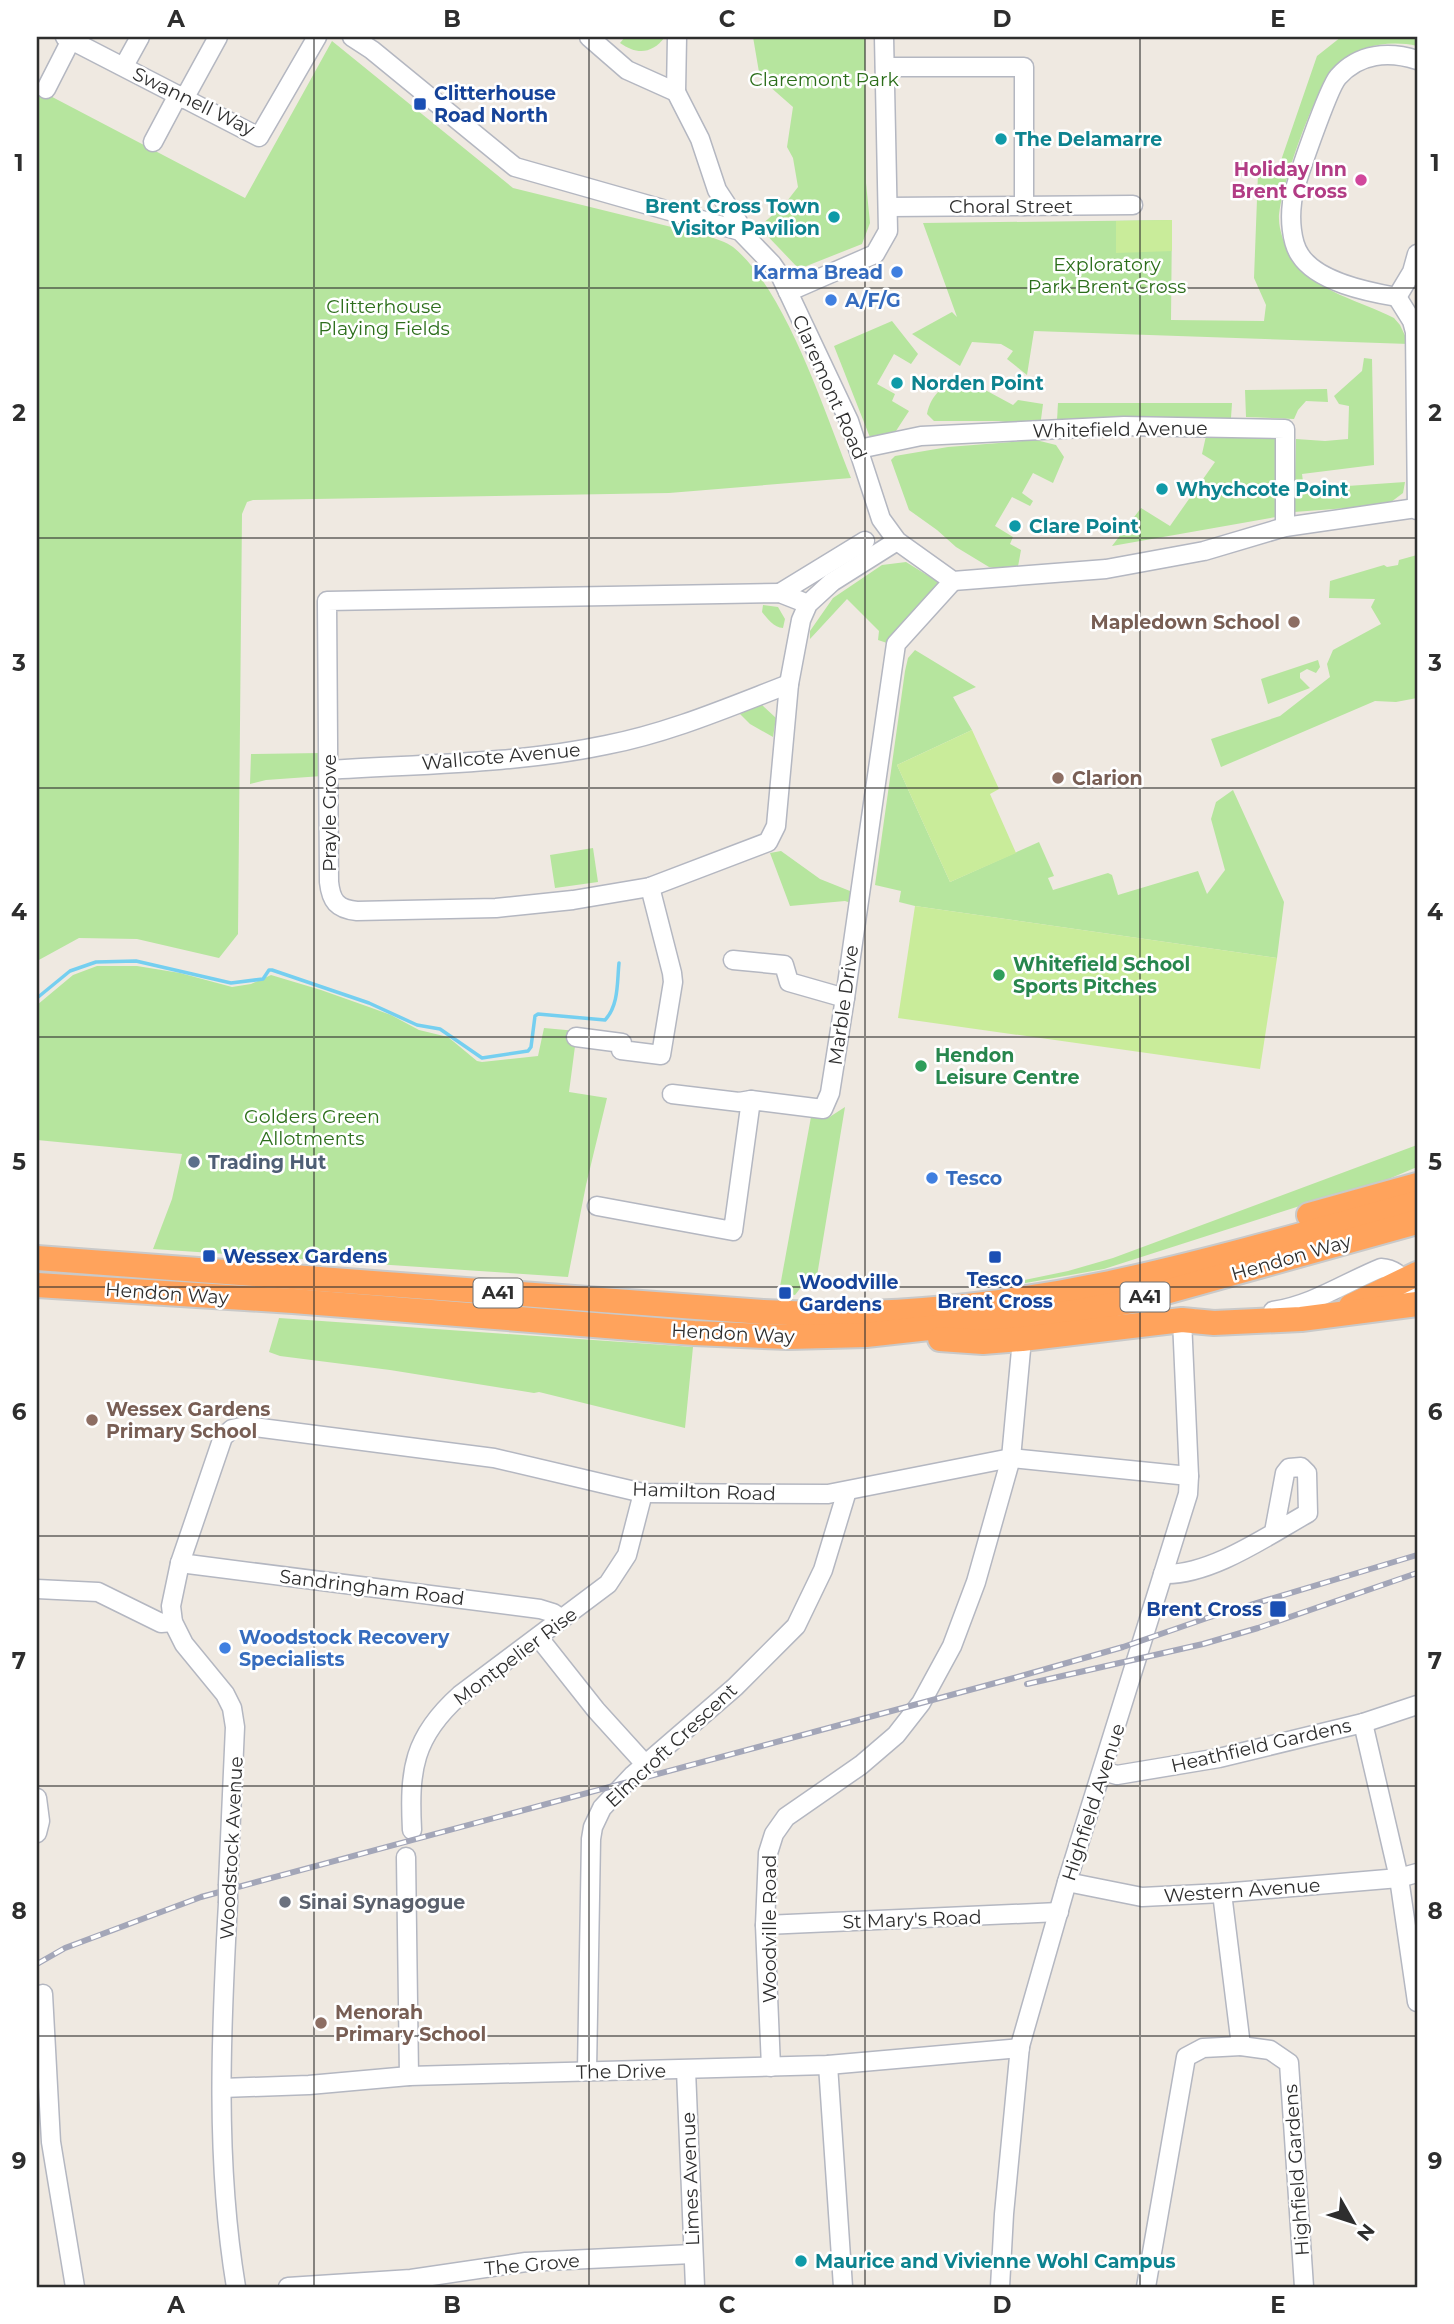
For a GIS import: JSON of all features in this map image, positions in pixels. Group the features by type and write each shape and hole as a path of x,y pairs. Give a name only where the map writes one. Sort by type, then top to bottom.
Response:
{"highway":[{"path":"1390,1191 1417,1177"},
{"name":"A41","path":"1106,1283 1279,1224 1417,1185"},
{"name":"Hendon Way","path":"37,1258 793,1314 960,1306 1106,1283 1417,1203"},
{"name":"Hendon Way","path":"37,1285 293,1301 694,1333 788,1337 866,1335 1075,1312 1137,1300 1417,1222"},
{"name":"A41","path":"866,1335 983,1342 1182,1320 1214,1323 1301,1319 1330,1314 1413,1283"},
{"path":"1330,1314 1417,1304"}],"street":[{"path":"124,66 140,37"},
{"path":"153,142 218,37"},
{"name":"Swannell Way","path":"68,38 259,137 317,37"},
{"path":"352,37 377,43 515,167 740,231 738,222 718,190 700,139 676,92 677,37"},
{"path":"589,37 626,70 676,92"},
{"path":"788,292 876,254 888,232 884,37"},
{"path":"46,89 68,38"},
{"path":"953,582 1106,569 1203,551 1285,527 1417,509 1415,332 1412,321 1397,298 1367,292 1342,283 1311,266 1300,256 1294,240 1292,201 1328,95 1337,78 1360,61 1376,55 1391,54 1417,60"},
{"path":"885,67 1024,67 1024,206"},
{"name":"Choral Street","path":"889,202 1024,206 1133,205"},
{"name":"Claremont Road","path":"740,231 772,264 788,292 849,421 881,519 897,541 953,582"},
{"path":"1397,298 1412,272 1417,254"},
{"name":"Whitefield Avenue","path":"859,449 921,436 1124,426 1285,429 1285,527"},
{"path":"780,593 865,541"},
{"path":"808,604 832,582 897,541"},
{"name":"Marble Drive","path":"751,1100 823,1109 830,1093 896,643 953,582"},
{"name":"Prayle Grove","path":"780,593 808,604 801,620 789,684 776,826 772,837 762,845 650,887 573,900 496,908 347,910 336,905 330,895 327,601 780,593"},
{"name":"Wallcote Avenue","path":"329,770 540,757 608,745 668,730 789,684"},
{"path":"576,1037 622,1043 621,1050 661,1055 673,982 650,887"},
{"path":"733,960 784,965 789,982 845,998"},
{"path":"597,1206 733,1231 751,1100 739,1102 672,1094"},
{"path":"1182,1320 1213,1314 1268,1312 1293,1308 1320,1299 1381,1268 1390,1269 1413,1283"},
{"name":"Highfield Avenue","path":"1000,2287 1004,2214 1020,2048 1067,1882 1188,1494 1182,1320"},
{"path":"1011,1458 1022,1339"},
{"name":"Hamilton Road","path":"180,1563 223,1437 232,1429 246,1426 495,1458 643,1493 828,1494 1011,1458 1189,1476"},
{"name":"Woodville Road","path":"771,2067 765,1925 768,1853 778,1826 786,1817 861,1765 895,1735 916,1710 939,1672 964,1617 1011,1458"},
{"name":"Elmcroft Crescent","path":"587,2071 593,1827 596,1818 608,1801 645,1764 735,1687 796,1626 823,1570 847,1490"},
{"name":"Montpelier Rise","path":"412,1829 414,1763 433,1725 446,1707 460,1695 599,1593 627,1555 643,1493"},
{"path":"1163,1574 1179,1574 1230,1557 1274,1532"},
{"path":"37,1589 98,1592 160,1623 173,1622 171,1606 180,1563"},
{"name":"Sandringham Road","path":"180,1563 540,1609 562,1619"},
{"name":"Woodstock Avenue","path":"173,1622 184,1644 216,1681 232,1708 235,1727 222,2088 227,2213 236,2287"},
{"path":"539,1638 596,1710 645,1764"},
{"name":"Heathfield Gardens","path":"1103,1771 1117,1775 1219,1758 1363,1723 1417,1705"},
{"path":"1363,1723 1399,1878 1417,2002"},
{"path":"37,1798 38,1831"},
{"path":"406,1857 409,2076"},
{"name":"Western Avenue","path":"1067,1882 1142,1897 1399,1878 1417,1873"},
{"path":"1222,1893 1241,2046"},
{"name":"St Mary's Road","path":"765,1925 1059,1912"},
{"path":"43,1994 51,2143 75,2287"},
{"name":"Highfield Gardens","path":"1146,2287 1186,2057 1203,2048 1241,2046 1270,2050 1289,2063 1304,2287"},
{"name":"The Drive","path":"222,2088 309,2085 409,2076 828,2065 1020,2048"},
{"path":"828,2065 843,2287"},
{"name":"Limes Avenue","path":"686,2070 695,2287"},
{"name":"The Grove","path":"288,2287 411,2279 526,2262 692,2255"}],"green space":[{"path":"625,37 665,37 650,50 638,51 620,43"},
{"name":"Claremont Park","path":"753,37 865,37 866,183 870,223 862,244 799,269 759,227 784,205 798,187 793,158 787,147 793,107 760,78"},
{"name":"Exploratory Park Brent Cross","path":"1341,37 1417,37 1417,46 1385,44 1364,49 1345,58 1328,76 1309,115 1292,163 1281,205 1280,229 1290,256 1303,271 1340,295 1394,318 1409,344 1034,331 1027,375 1007,359 1013,351 1001,344 972,342 960,366 912,334 952,312 957,317 923,223 1172,220 1171,320 1264,321 1266,305 1254,278 1258,173 1277,172 1317,56"},
{"name":"Clitterhouse Playing Fields","path":"332,41 513,188 708,236 733,247 770,292 787,322 851,478 669,493 247,502 242,514 238,934 219,958 137,939 79,938 37,961 37,89 245,198"},
{"path":"1172,220 1172,251 1116,253 1116,221"},
{"path":"892,321 918,354 911,364 894,354 877,384 895,394 892,401 909,411 894,434 871,440 834,346"},
{"path":"1364,358 1372,359 1374,465 1302,474 1304,489 1405,482 1403,493 1387,505 1294,512 1296,439 1348,439 1349,406 1339,404 1334,396 1362,371"},
{"path":"963,378 1013,405 1018,400 1043,404 1040,427 999,421 934,421 927,414 935,395 950,383"},
{"path":"1327,389 1328,402 1306,401 1294,419 1246,417 1245,390"},
{"path":"1058,403 1232,403 1231,418 1057,420"},
{"path":"1206,436 1276,437 1276,517 1112,546 1141,508 1170,526 1215,462 1202,454"},
{"path":"1036,440 1056,445 1064,457 1053,483 1033,473 1022,493 1033,501 1030,506 1012,497 995,526 1013,537 1010,544 1021,550 1017,572 989,567 956,547 909,510 891,460 895,456 948,447"},
{"path":"1417,555 1417,698 1396,702 1375,701 1221,767 1211,739 1280,716 1330,677 1327,664 1333,650 1381,624 1371,607 1375,599 1329,598 1330,581 1384,565 1398,565 1399,560"},
{"path":"906,562 943,585 890,644 878,640 879,631 847,599 810,639 810,631 833,598 882,565"},
{"path":"763,605 778,607 785,619 783,628 774,625 766,617 762,612"},
{"path":"915,650 976,687 953,697 972,730 897,765 950,882 1039,842 1054,876 1048,878 1053,890 1108,873 1112,875 1118,895 1198,871 1207,894 1225,870 1211,819 1216,802 1233,790 1284,902 1277,958 915,906 899,902 901,891 875,885 905,671 908,658"},
{"path":"1318,660 1320,667 1316,673 1307,669 1300,673 1300,678 1310,688 1268,704 1261,679"},
{"path":"761,704 776,718 773,737 750,724 740,714"},
{"path":"972,730 999,789 990,794 1016,853 950,882 897,765"},
{"path":"321,753 322,776 266,780 250,784 251,754"},
{"path":"593,848 598,882 555,888 550,855"},
{"path":"781,851 820,879 855,893 854,904 845,901 790,906 770,853"},
{"path":"915,906 1277,958 1260,1069 898,1018"},
{"name":"Golders Green Allotments","path":"97,966 137,966 180,973 232,987 251,984 271,975 391,1015 419,1030 448,1037 477,1061 482,1062 538,1056 544,1028 577,1031 569,1092 607,1098 568,1277 153,1249 172,1199 182,1154 37,1140 37,1005 73,975"},
{"path":"845,1107 815,1288 802,1286 795,1295 779,1292 811,1117 828,1118"},
{"path":"1417,1145 1417,1167 1372,1186 1306,1204 1104,1269 1009,1286 1010,1283 1113,1258"},
{"path":"279,1318 693,1347 685,1428 539,1392 280,1356 269,1352"}],"waterway":[{"path":"37,998 70,971 96,962 136,961 231,983 263,979 269,970 272,970 369,1003 417,1025 440,1029 482,1058 528,1051 531,1047 535,1016 538,1014 605,1020 615,1000 619,963"}],"railway":[{"path":"37,1964 65,1948 201,1897 1014,1678 1123,1647 1207,1618 1417,1555"},
{"path":"1027,1684 1203,1644 1258,1628 1417,1573"}],"place":[{"name":"Clitterhouse Road North","path":"420,104"},
{"name":"The Delamarre","path":"1001,139"},
{"name":"Holiday Inn Brent Cross","path":"1361,180"},
{"name":"Brent Cross Town Visitor Pavilion","path":"834,217"},
{"name":"Karma Bread","path":"897,272"},
{"name":"A/F/G","path":"831,300"},
{"name":"Norden Point","path":"897,383"},
{"name":"Whychcote Point","path":"1162,489"},
{"name":"Clare Point","path":"1015,526"},
{"name":"Mapledown School","path":"1294,622"},
{"name":"Clarion","path":"1058,778"},
{"name":"Whitefield School Sports Pitches","path":"999,975"},
{"name":"Hendon Leisure Centre","path":"921,1066"},
{"name":"Trading Hut","path":"194,1162"},
{"name":"Tesco","path":"932,1178"},
{"name":"Wessex Gardens","path":"209,1256"},
{"name":"Tesco Brent Cross","path":"995,1257"},
{"name":"Woodville Gardens","path":"785,1293"},
{"name":"Wessex Gardens Primary School","path":"92,1420"},
{"name":"Brent Cross","path":"1278,1609"},
{"name":"Woodstock Recovery Specialists","path":"225,1648"},
{"name":"Sinai Synagogue","path":"285,1902"},
{"name":"Menorah Primary School","path":"321,2023"},
{"name":"Maurice and Vivienne Wohl Campus","path":"801,2261"}]}
